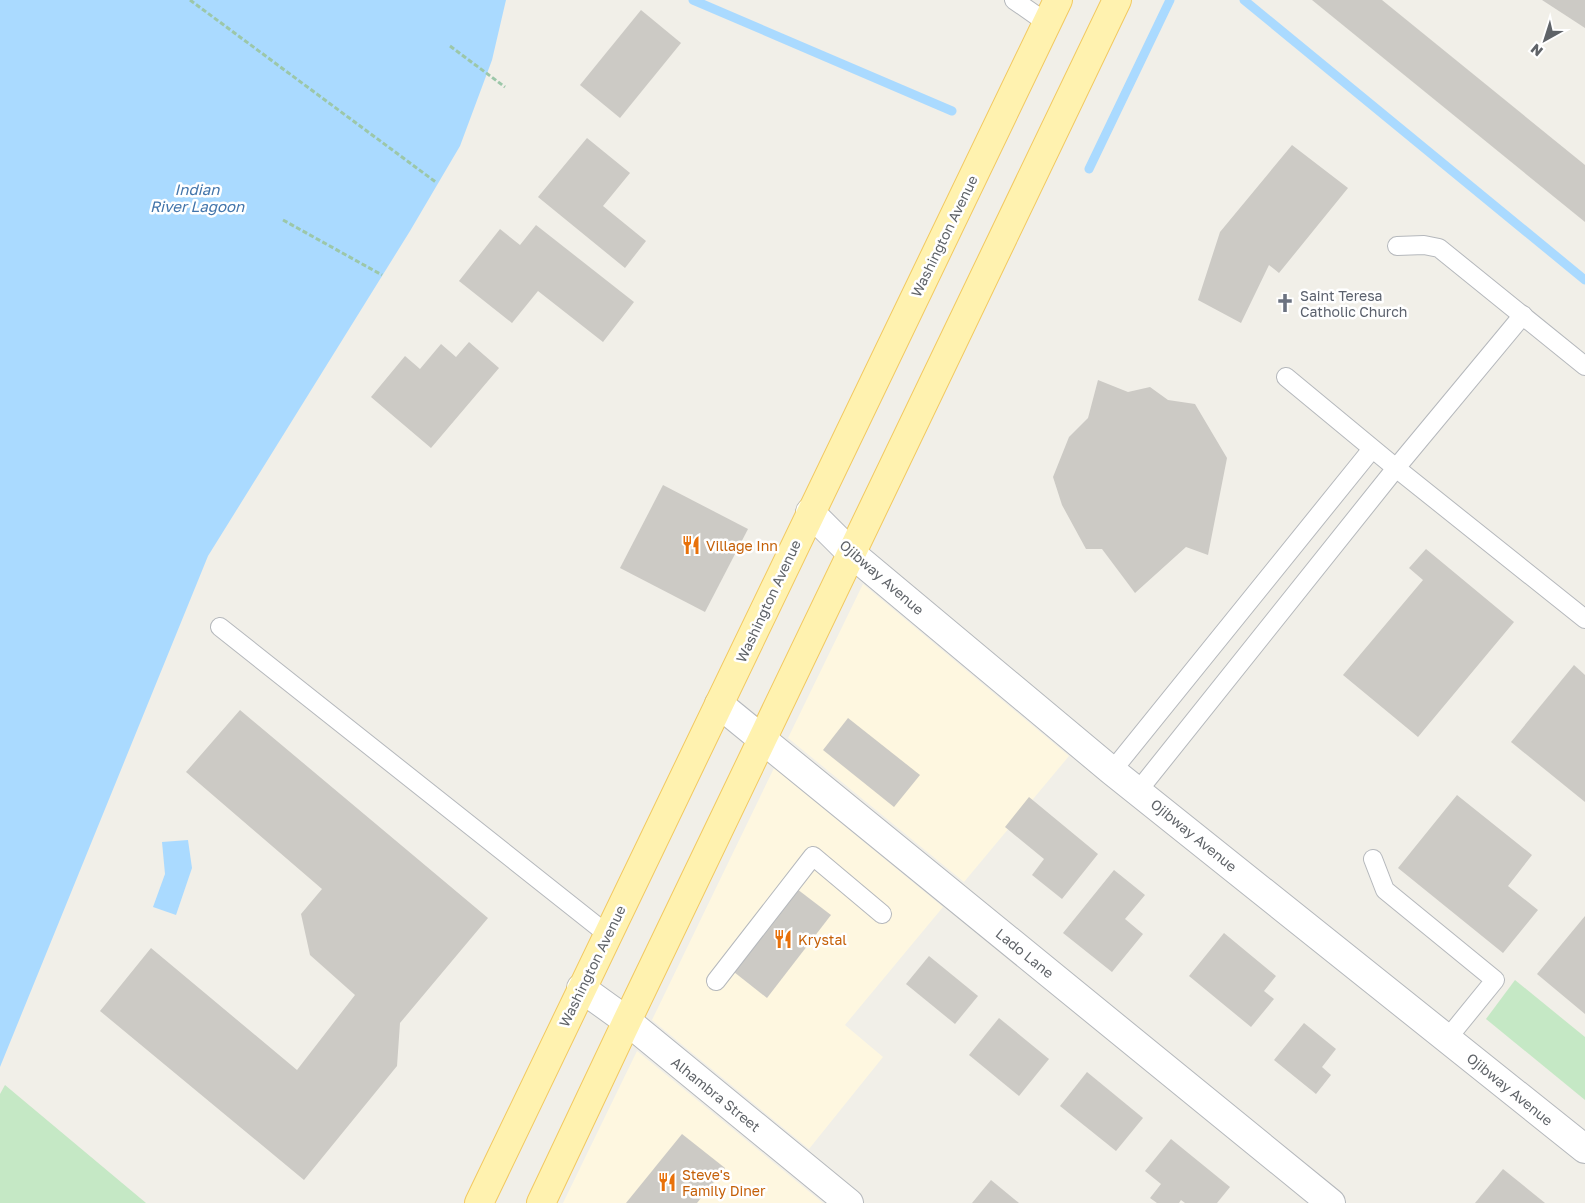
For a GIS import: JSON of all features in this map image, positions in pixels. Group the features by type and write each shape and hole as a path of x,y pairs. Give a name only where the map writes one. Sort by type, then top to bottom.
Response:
{"main road":[{"path":"542,1203 851,553 1118,0"},
{"name":"Washington Avenue","path":"479,1203 1052,11"}],"street":[{"name":"Ojibway Avenue","path":"810,512 851,553 1112,771 1585,1149"},
{"name":"Lado Lane","path":"719,704 1331,1203"},
{"name":"Alhambra Street","path":"581,988 627,1021 849,1203"}],"lane":[{"path":"1014,0 1052,11"},
{"path":"1397,246 1424,245 1439,248 1585,366"},
{"path":"1138,791 1396,468 1523,315"},
{"path":"1286,377 1372,449 1585,619"},
{"path":"1112,771 1372,449"},
{"path":"220,627 607,934"},
{"path":"716,981 813,856 882,914"},
{"path":"1373,859 1385,890 1495,980 1447,1039"}],"path":[{"path":"190,0 437,183"},
{"path":"450,46 505,87"},
{"path":"283,220 382,275"}],"shaded area":[{"path":"863,584 1069,756 964,882 788,738"},
{"path":"774,768 943,907 845,1025 883,1057 809,1149 652,1020"},
{"path":"637,1051 823,1203 563,1203"}],"green space":[{"path":"1515,980 1585,1037 1585,1100 1486,1019"},
{"path":"5,1085 146,1203 0,1203 0,1094"}],"water":[{"name":"Indian River Lagoon","path":"0,0 506,0 492,60 460,146 410,231 208,556 0,1067"},
{"path":"188,840 192,868 176,915 153,907 165,874 162,842"}],"building":[{"path":"1312,0 1382,0 1585,165 1585,222"},
{"path":"1542,0 1585,0 1585,28"},
{"path":"641,10 681,43 620,118 580,85"},
{"path":"587,138 630,173 603,206 646,241 625,268 538,197"},
{"path":"1292,145 1348,188 1279,273 1269,265 1241,323 1198,300 1220,232"},
{"path":"536,225 634,302 603,342 538,291 512,323 459,281 500,229 520,245"},
{"path":"469,342 499,368 431,448 371,397 405,356 420,369 441,344 456,357"},
{"path":"1098,380 1128,392 1150,387 1168,400 1195,404 1227,458 1208,555 1186,547 1135,593 1102,549 1086,549 1062,505 1053,477 1069,437 1088,418"},
{"path":"663,485 748,529 705,612 620,568"},
{"path":"1426,549 1514,622 1418,737 1343,675 1423,580 1409,568"},
{"path":"1574,665 1585,675 1585,802 1511,742"},
{"path":"240,710 488,918 400,1023 397,1066 304,1180 100,1011 151,948 297,1070 355,995 310,955 301,914 322,889 186,772"},
{"path":"848,718 920,775 894,807 823,750"},
{"path":"1457,795 1532,855 1508,886 1538,910 1503,953 1398,868"},
{"path":"1029,797 1098,854 1062,899 1032,875 1044,859 1005,827"},
{"path":"1114,870 1145,895 1125,919 1143,934 1112,972 1063,933"},
{"path":"797,889 831,915 767,998 734,972"},
{"path":"1585,916 1585,1014 1537,974"},
{"path":"1224,933 1276,976 1264,991 1274,999 1251,1027 1189,976"},
{"path":"929,956 978,996 955,1024 906,984"},
{"path":"999,1018 1049,1059 1019,1096 969,1055"},
{"path":"1304,1023 1336,1049 1322,1067 1331,1075 1316,1094 1274,1060"},
{"path":"1087,1072 1143,1118 1116,1151 1060,1106"},
{"path":"682,1134 725,1168 697,1203 626,1203"},
{"path":"1171,1139 1230,1187 1217,1203 1185,1203 1181,1200 1179,1203 1157,1203 1150,1198 1161,1184 1145,1171"},
{"path":"1503,1169 1545,1203 1475,1203"},
{"path":"991,1180 1019,1203 972,1203"}],"waterway":[{"path":"693,0 952,111"},
{"path":"1089,169 1170,0"},
{"path":"1244,0 1585,280"}],"place":[{"name":"Saint Teresa Catholic Church","path":"1285,303"},
{"name":"Village Inn","path":"691,545"},
{"name":"Krystal","path":"783,939"},
{"name":"Steve's Family Diner","path":"667,1182"}]}
